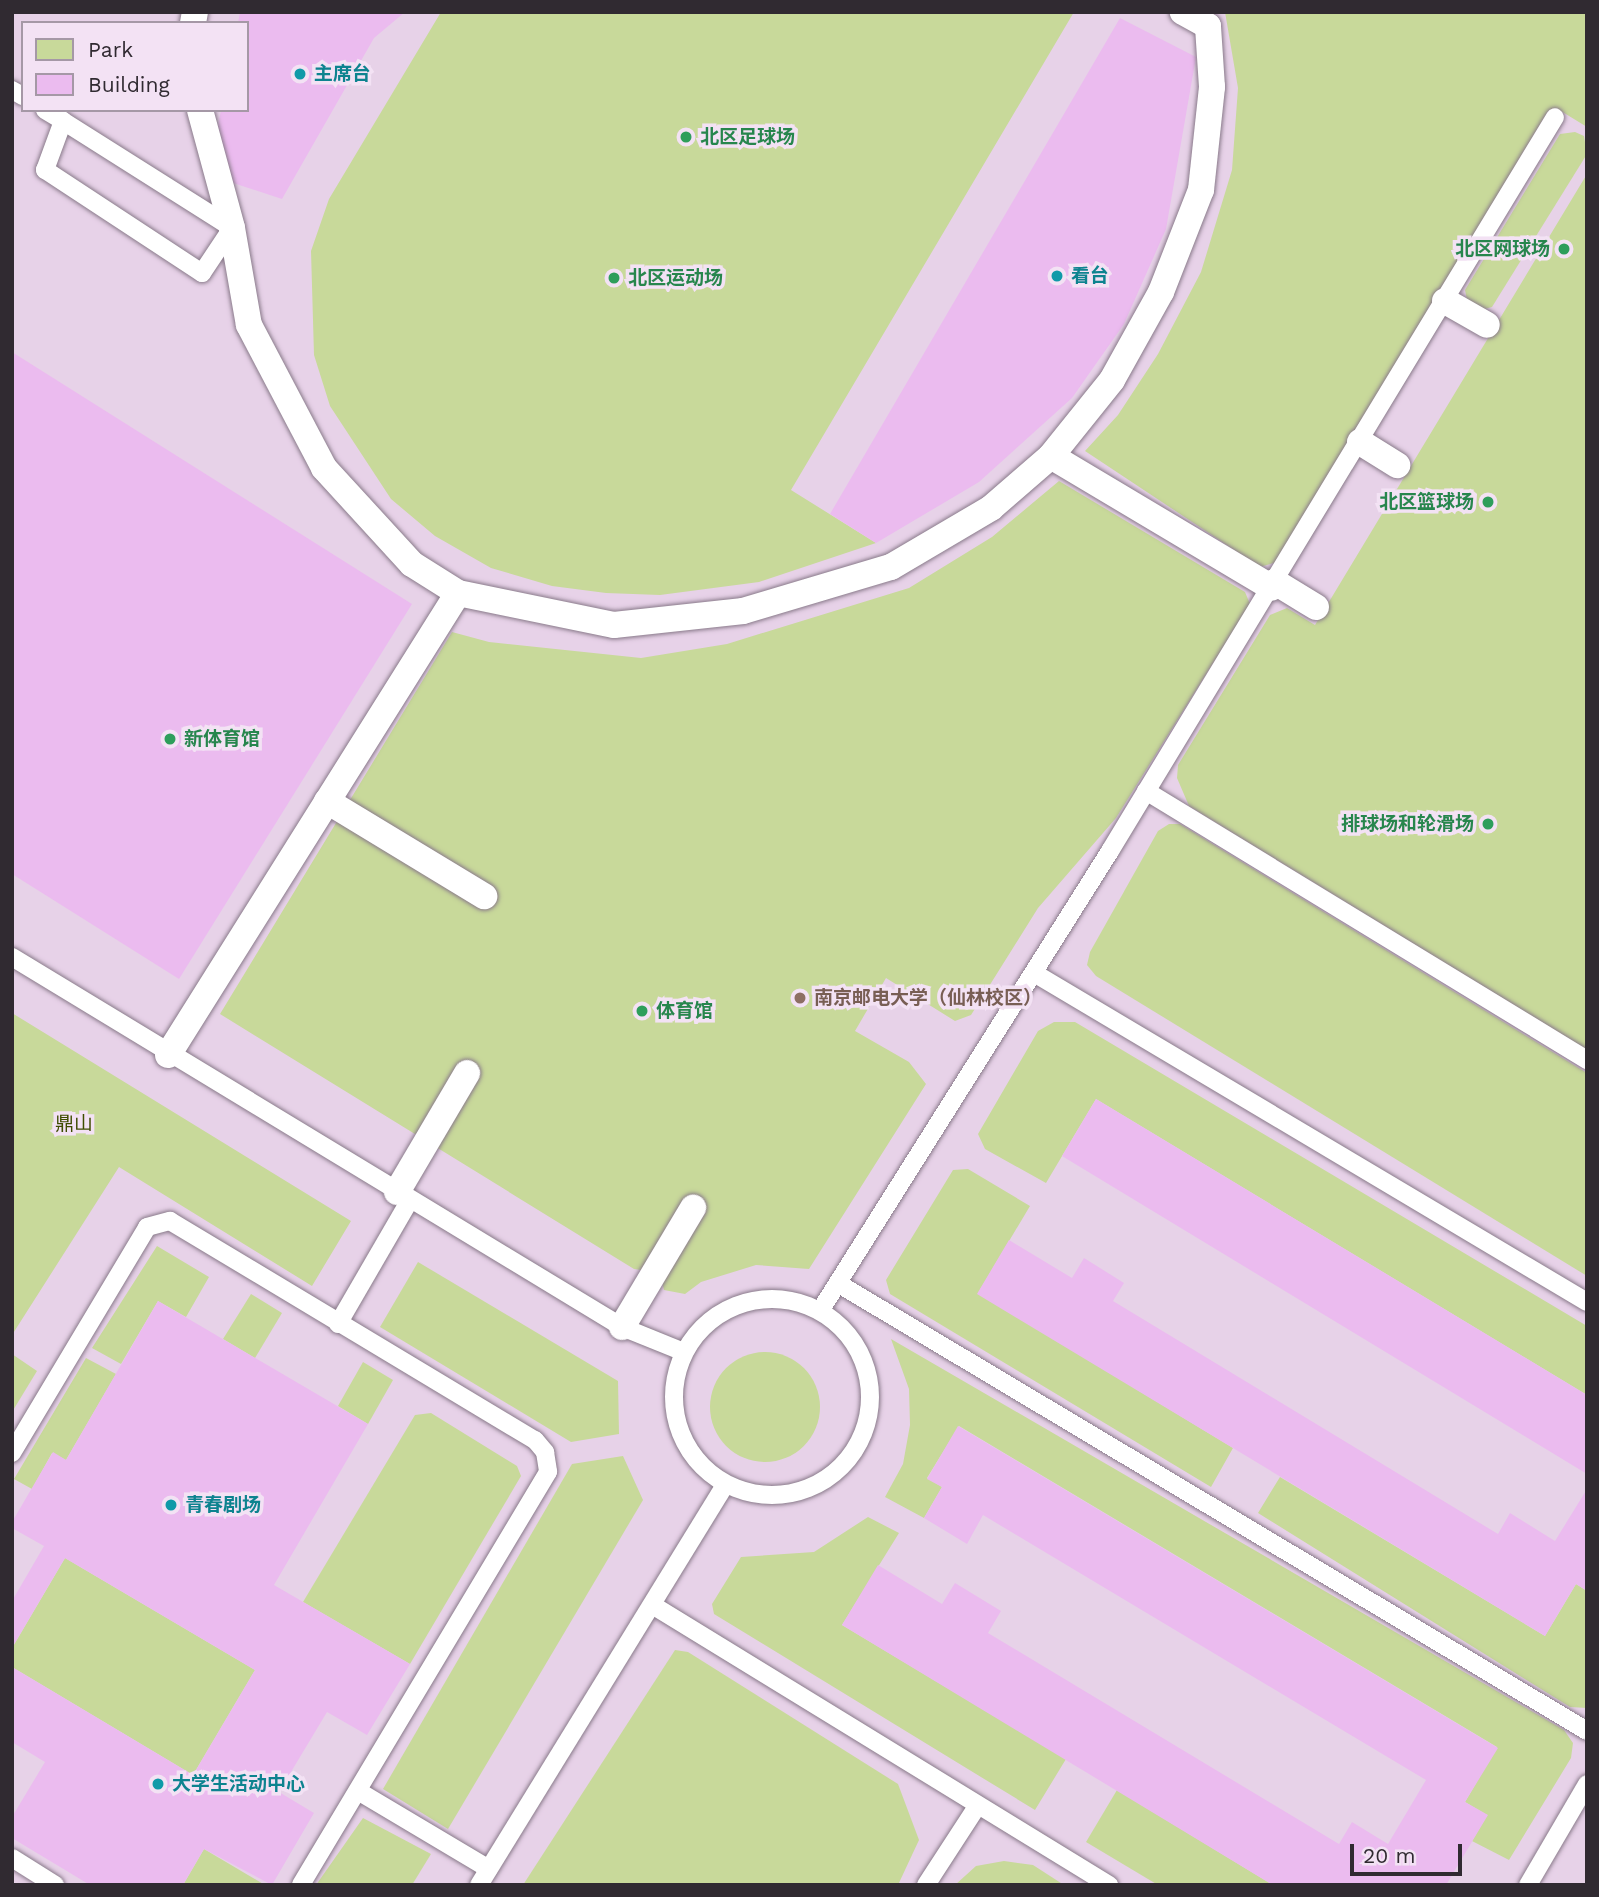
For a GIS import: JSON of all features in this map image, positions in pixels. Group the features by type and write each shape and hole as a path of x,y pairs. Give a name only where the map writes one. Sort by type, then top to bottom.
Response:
{"street":[{"path":"201,112 232,228 249,325 324,468 412,564 458,593 614,625 743,611 891,567 991,508 1051,456 1112,380 1161,292 1201,190 1212,87 1208,26 1183,12"},
{"path":"1445,301 1486,326"},
{"path":"1360,442 1397,465"},
{"path":"1051,456 1316,607"},
{"path":"168,1055 458,593"},
{"path":"327,801 484,896"},
{"path":"403,1196 467,1073"},
{"path":"622,1327 693,1208"}],"lane":[{"path":"48,112 232,228 202,273 45,170 62,121"},
{"path":"820,1311 1034,973 1274,585 1555,117"},
{"path":"1146,791 1587,1060"},
{"path":"12,957 168,1055 622,1327 684,1352"},
{"path":"1034,973 1587,1302"},
{"path":"338,1324 403,1196"},
{"path":"12,1453 147,1227 170,1221 535,1440 545,1452 548,1472 301,1885"},
{"path":"839,1284 1587,1731"},
{"path":"759,1299 791,1300 820,1311 859,1351 871,1406 864,1433 831,1477 807,1490 779,1496 725,1485 689,1449 675,1411 675,1381 684,1352 703,1327 729,1308 759,1299"},
{"path":"479,1885 654,1606 725,1485"},
{"path":"654,1606 1110,1885"},
{"path":"1528,1885 1587,1784"},
{"path":"358,1791 489,1869"},
{"path":"926,1885 978,1805"},
{"path":"12,1858 55,1885"}],"shaded area":[{"name":"南京邮电大学（仙林校区）","path":"12,12 1587,12 1587,1885 12,1885"}],"green space":[{"name":"北区运动场","path":"441,12 1074,12 791,490 876,543 759,582 660,595 606,593 552,586 491,568 435,536 391,499 330,406 314,355 311,251 329,199"},
{"path":"1225,12 1587,12 1587,127 1556,108 1548,111 1277,562 1260,567 1085,451 1118,415 1158,354 1201,272 1232,170 1238,88"},
{"path":"1575,132 1584,136 1587,154 1492,307 1477,311 1468,305 1465,290 1560,134"},
{"path":"1587,174 1587,1050 1189,806 1177,778 1178,765 1270,615 1287,608 1315,625"},
{"path":"1059,481 1245,592 1250,604 1116,818 1038,908 971,1015 955,1021 886,978 855,1031 909,1062 926,1084 809,1269 756,1265 701,1282 685,1294 664,1290 662,1282 706,1212 685,1199 641,1270 634,1269 220,1014 452,632 489,642 641,658 727,644 909,588 992,537"},
{"path":"1169,824 1180,824 1587,1073 1587,1276 1096,976 1087,965 1090,952 1158,831"},
{"name":"鼎山","path":"12,1013 351,1221 312,1286 119,1167 12,1335"},
{"path":"1054,1022 1075,1022 1587,1326 1587,1395 1096,1099 1046,1183 985,1149 978,1134 1038,1031"},
{"path":"968,1169 1030,1206 978,1293 1233,1448 1211,1487 890,1294 886,1280 953,1170"},
{"path":"157,1246 209,1277 186,1317 158,1301 121,1364 92,1348"},
{"path":"418,1262 618,1381 619,1434 571,1442 380,1327"},
{"path":"251,1294 282,1313 255,1358 223,1339"},
{"path":"891,1339 1564,1730 1573,1743 1571,1758 1509,1860 1472,1841 1487,1815 1465,1802 1497,1747 959,1426 927,1478 942,1487 924,1518 885,1497 903,1464 910,1425 909,1389"},
{"path":"765,1352 786,1357 804,1368 815,1386 820,1407 815,1428 804,1446 786,1457 765,1462 744,1457 726,1446 715,1428 710,1407 715,1386 726,1368 744,1357"},
{"path":"12,1354 37,1371 12,1412"},
{"path":"86,1358 116,1374 66,1460 52,1453 32,1489 14,1479"},
{"path":"363,1362 393,1380 368,1424 338,1406"},
{"path":"431,1413 517,1466 521,1476 410,1664 303,1602 415,1415"},
{"path":"623,1456 643,1500 448,1829 383,1789 572,1464"},
{"path":"1280,1477 1545,1636 1576,1584 1587,1591 1587,1708 1570,1707 1258,1513"},
{"path":"868,1517 899,1533 842,1625 1066,1759 1035,1810 714,1614 712,1604 741,1557 814,1552"},
{"path":"65,1558 255,1670 193,1775 12,1667 12,1648"},
{"path":"675,1650 688,1652 898,1784 919,1840 898,1885 523,1885"},
{"path":"1117,1790 1273,1885 1158,1885 1086,1842"},
{"path":"363,1818 431,1854 412,1885 316,1885"},
{"path":"204,1849 265,1885 183,1885"},
{"path":"1004,1861 1033,1865 1064,1885 955,1885 976,1866"}],"building":[{"name":"主席台","path":"240,12 405,12 374,38 282,199 209,175 221,112 248,112 248,21 238,21"},
{"name":"看台","path":"1120,18 1196,57 1166,229 1124,324 1072,398 979,482 876,543 830,514"},
{"name":"新体育馆","path":"12,352 412,604 179,979 12,874"},
{"path":"1096,1099 1587,1395 1587,1474 1062,1156"},
{"path":"1009,1240 1072,1278 1084,1258 1124,1283 1113,1301 1498,1534 1510,1513 1555,1541 1587,1489 1587,1591 1576,1584 1545,1636 977,1294"},
{"name":"青春剧场","path":"158,1301 368,1424 274,1585 410,1664 367,1735 327,1712 279,1792 314,1813 272,1885 204,1849 183,1885 90,1885 12,1838 12,1817 45,1762 12,1742 12,1667 193,1775 255,1670 65,1558 12,1648 12,1601 44,1546 12,1528 12,1522 53,1452 66,1460"},
{"path":"958,1426 1498,1748 1465,1802 1488,1815 1446,1885 1273,1885 842,1625 878,1565 942,1604 955,1583 1001,1611 988,1633 1339,1844 1352,1822 1388,1844 1426,1780 983,1515 967,1544 924,1518 942,1487 927,1479"}],"place":[{"name":"主席台","path":"300,74"},
{"name":"北区足球场","path":"686,137"},
{"name":"北区网球场","path":"1564,249"},
{"name":"看台","path":"1057,276"},
{"name":"北区运动场","path":"614,278"},
{"name":"北区篮球场","path":"1488,502"},
{"name":"新体育馆","path":"170,739"},
{"name":"排球场和轮滑场","path":"1488,824"},
{"name":"南京邮电大学（仙林校区）","path":"800,998"},
{"name":"体育馆","path":"642,1011"},
{"name":"青春剧场","path":"171,1505"},
{"name":"大学生活动中心","path":"158,1784"}]}
